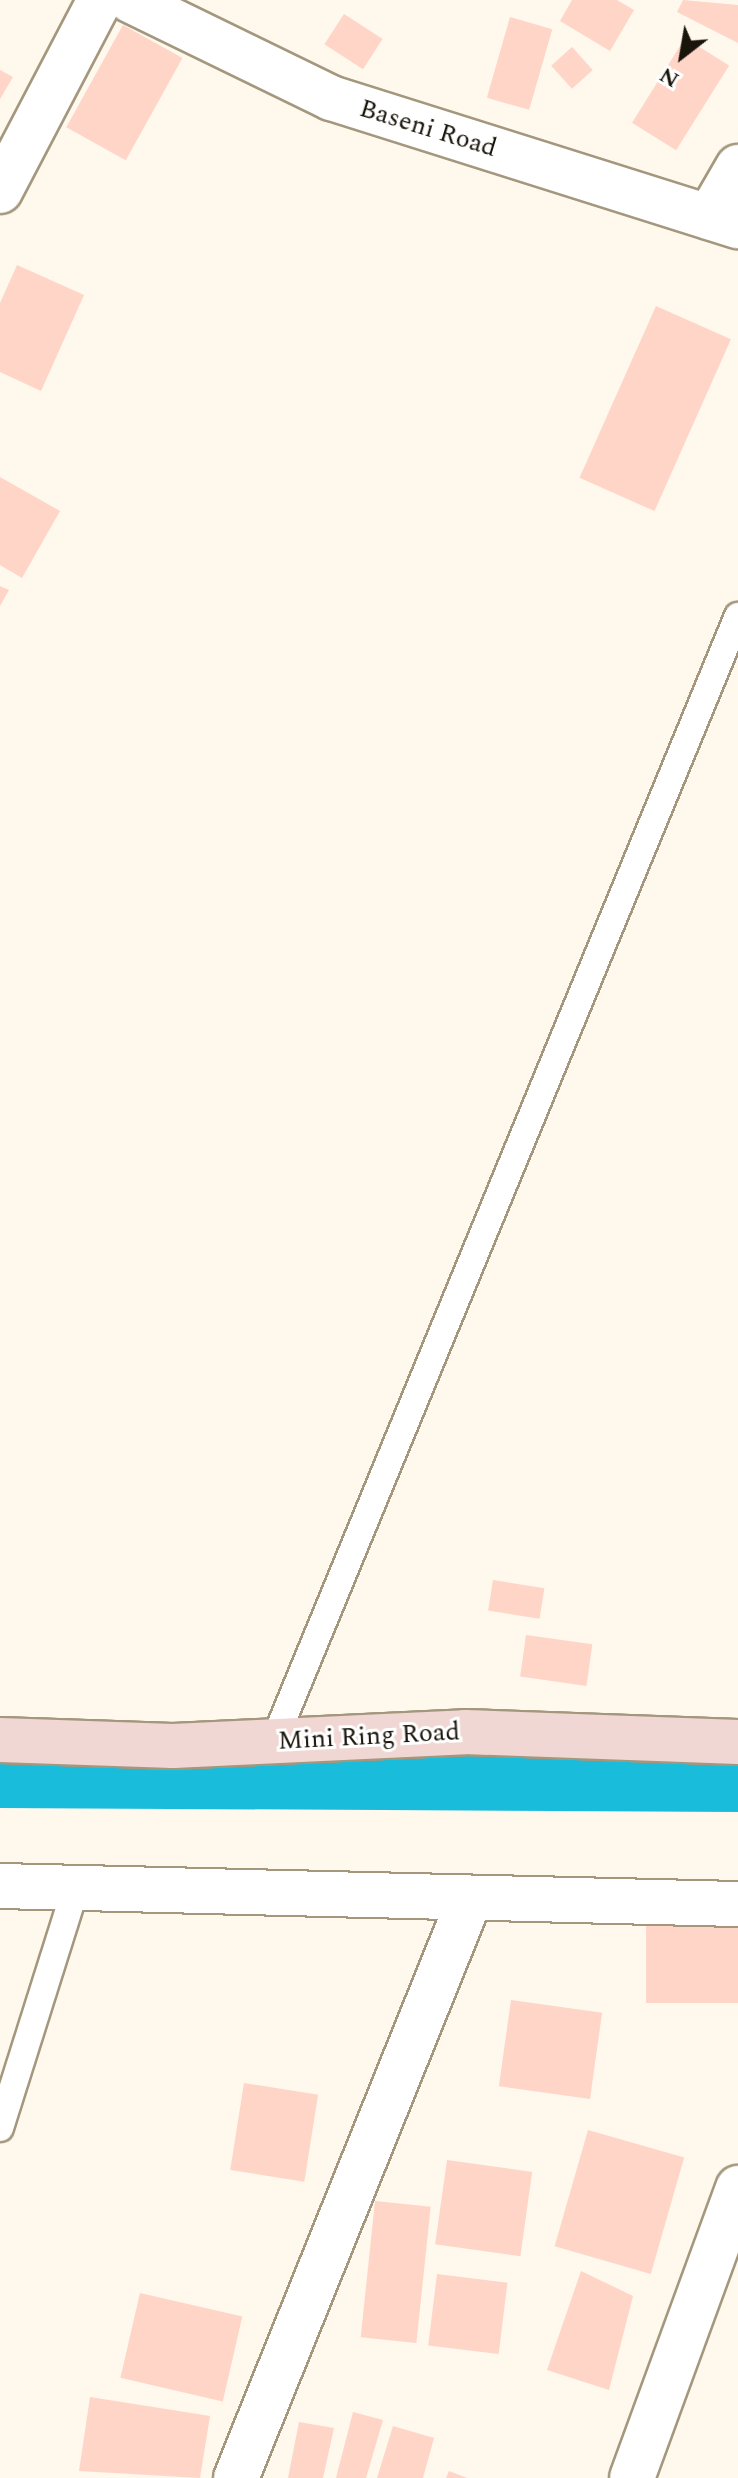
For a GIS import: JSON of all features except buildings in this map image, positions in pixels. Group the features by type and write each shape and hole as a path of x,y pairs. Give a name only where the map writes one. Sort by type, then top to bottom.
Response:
{"main road":[{"name":"Mini Ring Road","path":"0,1740 274,1741 465,1732 738,1742"}],"street":[{"path":"0,191 100,0"},
{"name":"Baseni Road","path":"151,4 331,98 724,221"},
{"path":"724,221 738,167"},
{"path":"0,1886 469,1901 738,1904"},
{"path":"236,2478 469,1901"},
{"path":"632,2478 738,2188"}],"lane":[{"path":"274,1741 738,616"},
{"path":"0,2128 75,1890"}],"waterway":[{"path":"0,1776 738,1780"}]}
